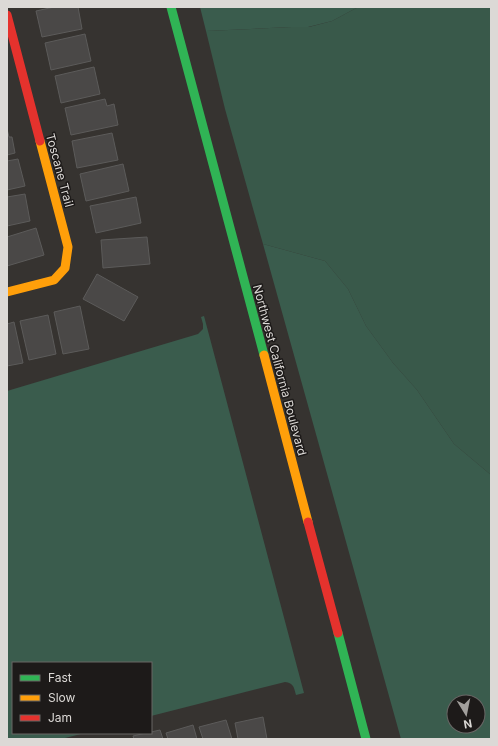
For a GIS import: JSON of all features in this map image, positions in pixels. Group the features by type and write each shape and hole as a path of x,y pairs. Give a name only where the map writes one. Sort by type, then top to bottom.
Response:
{"street":[{"name":"Northwest California Boulevard","path":"171,7 366,739"},
{"name":"Toscane Trail","path":"7,15 68,247 65,268 54,280 7,292"}],"green space":[{"path":"200,7 358,7 332,21 308,27 206,31"},
{"path":"358,7 491,7 491,475 454,444 417,390 393,363 366,326 348,289 325,261 263,244 225,109 206,31 309,27 332,21"},
{"path":"263,244 325,261 348,289 366,326 393,363 417,390 454,444 491,475 491,739 401,739"},
{"path":"204,316 304,693 296,695 292,685 285,682 152,716 152,662 12,662 12,734 81,734 61,739 7,739 7,391 198,334 203,329 201,317"}],"building":[{"path":"54,7 78,7 82,29 42,37 36,11"},
{"path":"85,34 91,61 51,70 45,43"},
{"path":"94,67 100,94 61,103 55,76"},
{"path":"105,99 107,106 114,104 118,125 71,135 65,108"},
{"path":"7,129 9,137 12,137 15,153 7,155"},
{"path":"112,133 118,160 77,168 72,141"},
{"path":"18,159 25,186 7,190 7,161"},
{"path":"123,164 129,191 86,201 80,174"},
{"path":"25,194 30,221 7,226 7,197"},
{"path":"136,197 141,223 96,233 90,206"},
{"path":"36,228 44,255 7,266 7,237"},
{"path":"147,237 150,264 103,268 101,240"},
{"path":"97,274 138,297 124,321 83,299"},
{"path":"80,306 89,349 63,354 54,312"},
{"path":"48,315 56,354 29,360 20,321"},
{"path":"14,322 23,363 7,366 7,324"},
{"path":"263,717 267,739 238,739 235,723"},
{"path":"226,720 232,739 203,739 199,727"},
{"path":"193,725 197,739 168,739 166,733"},
{"path":"160,730 163,739 134,739 133,736 152,734 152,732"}],"traffic: fast":[{"path":"171,7 264,355"},
{"path":"338,633 366,739"}],"traffic: slow":[{"path":"7,292 54,280 65,268 68,247 40,141"},
{"path":"264,355 308,522"}],"traffic: jam":[{"path":"7,15 40,141"},
{"path":"308,522 338,633"}]}
